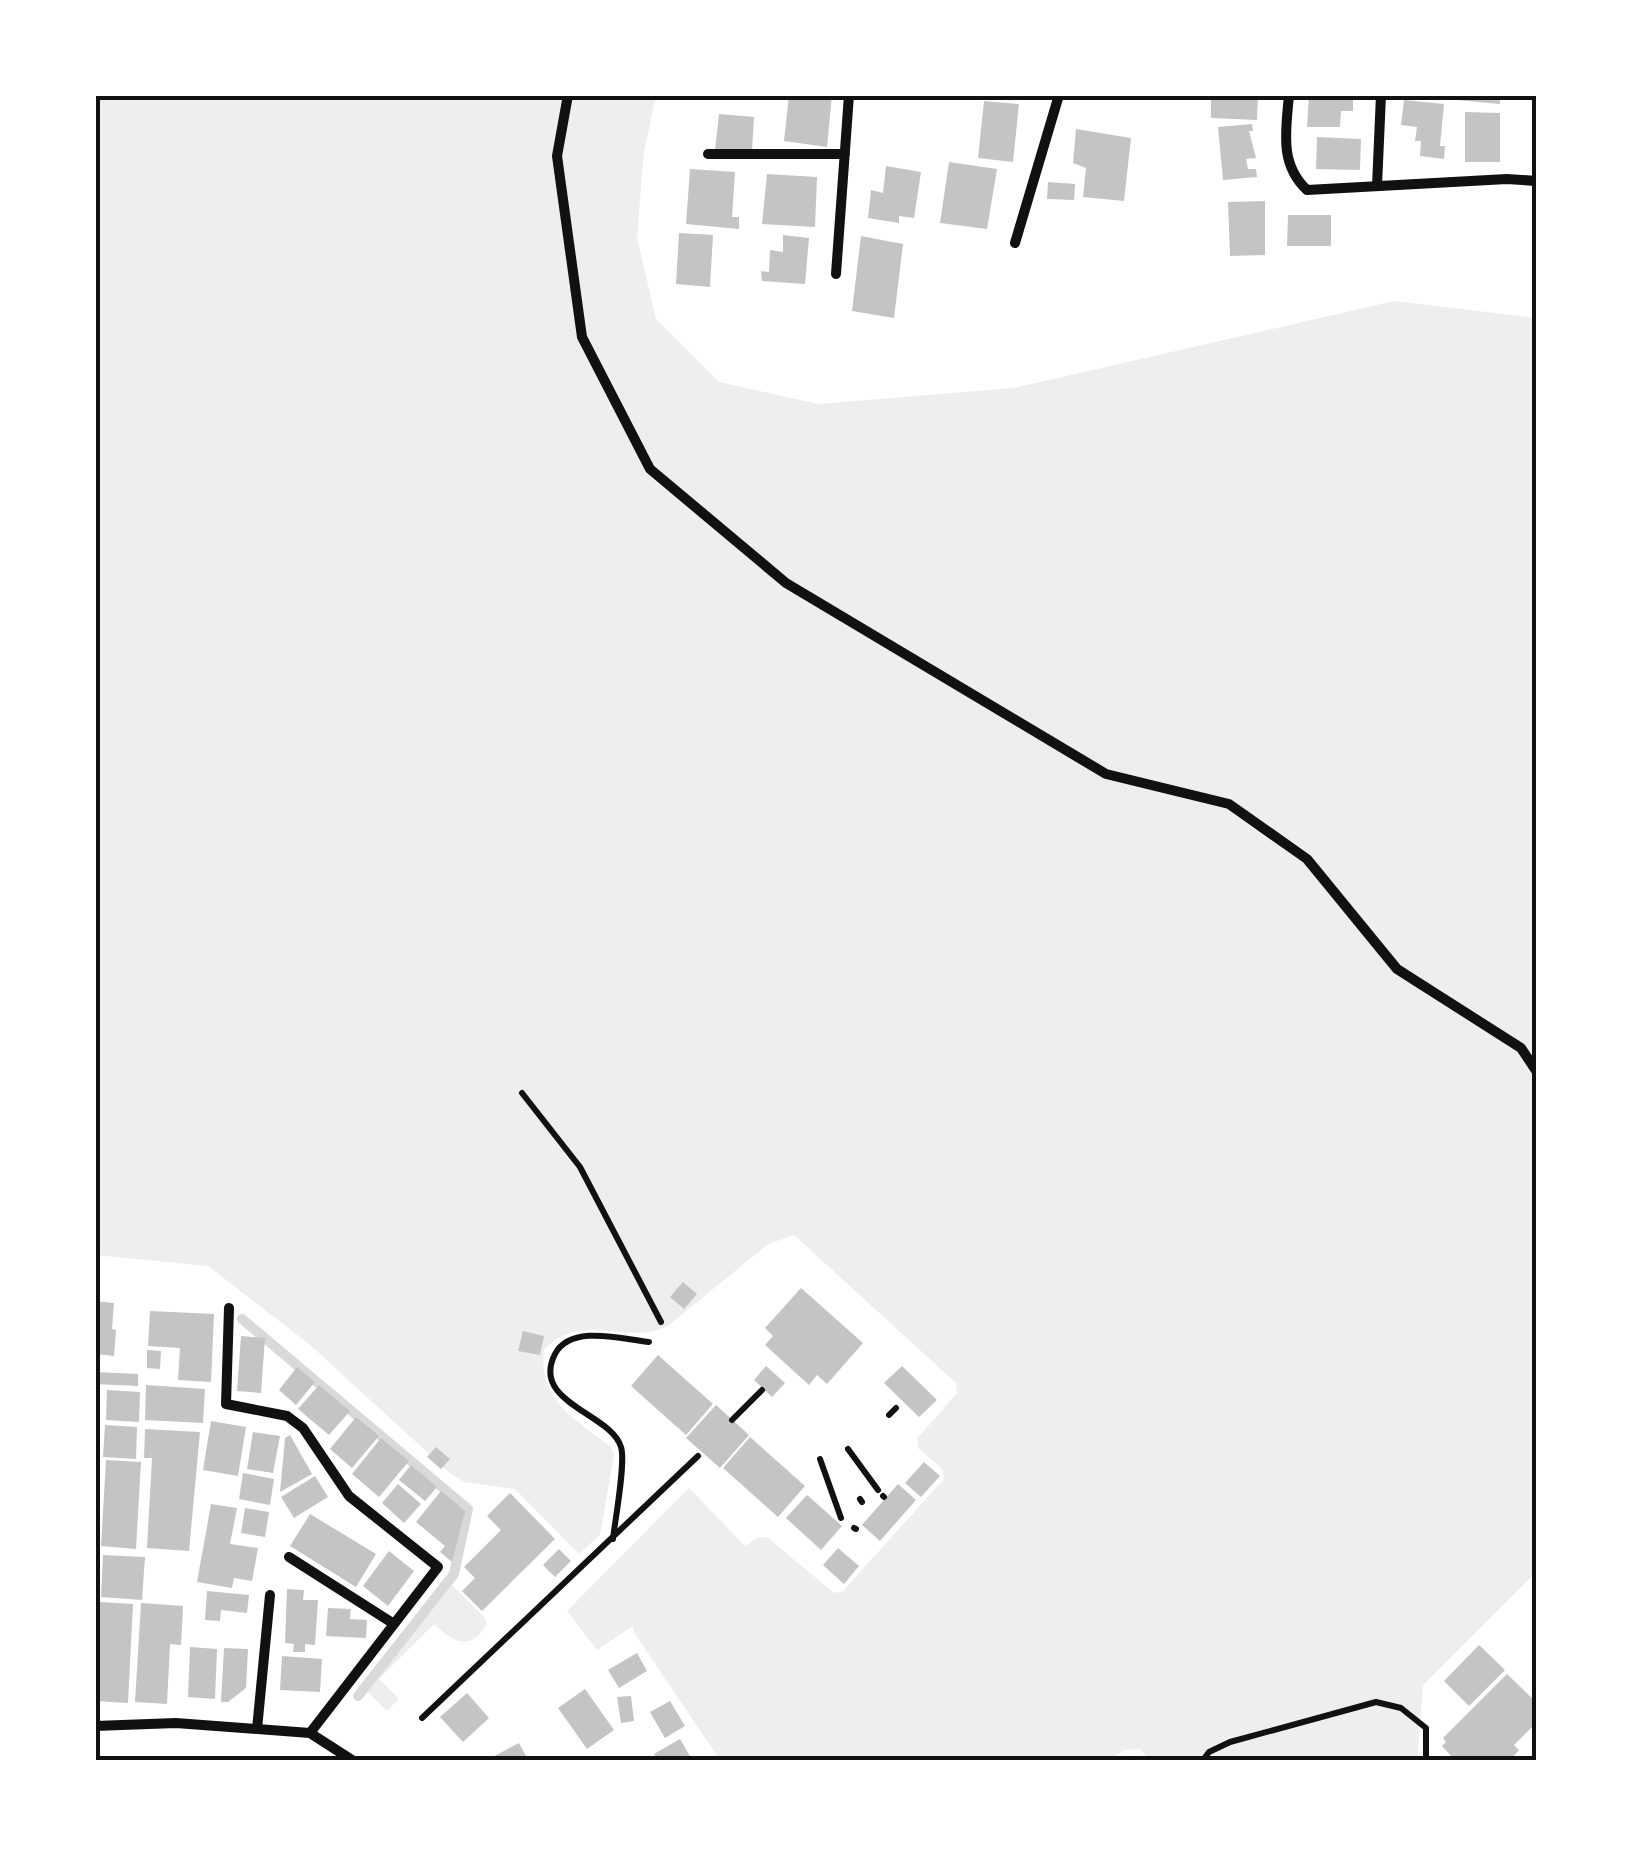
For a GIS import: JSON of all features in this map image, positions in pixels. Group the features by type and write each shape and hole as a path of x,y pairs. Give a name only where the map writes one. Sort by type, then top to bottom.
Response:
{"street":[{"path":"568,95 557,156 582,337 650,469 786,582 1106,774 1230,804 1307,859 1398,968 1521,1048 1537,1072"},
{"path":"836,274 849,95"},
{"path":"1015,243 1059,95"},
{"path":"1288,95 1285,152 1292,177 1306,190 1506,178 1537,180"},
{"path":"1377,186 1382,95"},
{"path":"708,154 844,154"},
{"path":"229,1308 226,1404 287,1416 303,1428 349,1496 438,1567 310,1734"},
{"path":"289,1557 394,1624"},
{"path":"257,1729 270,1595"},
{"path":"95,1726 176,1722 310,1734 352,1760"}],"path":[{"path":"522,1093 580,1167 661,1322"},
{"path":"613,1540 622,1449 612,1433 559,1394 552,1376 552,1361 562,1344 582,1336 649,1342"},
{"path":"732,1420 762,1390"},
{"path":"889,1415 896,1408"},
{"path":"848,1449 882,1494"},
{"path":"422,1718 698,1456"},
{"path":"820,1459 842,1518"},
{"path":"1202,1760 1230,1742 1376,1702 1401,1708 1426,1728 1426,1760"}],"shaded area":[{"path":"95,95 656,95 644,152 637,237 656,319 719,382 818,404 1014,388 1394,301 1537,318 1537,1571 1423,1685 1417,1760 1150,1760 1140,1749 1124,1750 1109,1760 720,1760 633,1626 597,1650 567,1611 689,1488 745,1546 767,1537 834,1593 843,1591 944,1479 943,1470 918,1448 917,1439 957,1393 956,1383 794,1235 768,1244 668,1326 637,1333 574,1332 544,1350 544,1368 553,1396 572,1417 611,1447 614,1455 600,1535 579,1554 515,1489 464,1482 451,1474 309,1344 208,1266 95,1255"},
{"path":"452,1585 487,1624 474,1639 461,1641 434,1624 379,1679 399,1699 387,1711 366,1690"}],"building":[{"path":"789,95 832,95 827,147 784,141"},
{"path":"1211,95 1258,95 1257,120 1211,118"},
{"path":"1309,95 1353,99 1353,111 1341,111 1340,127 1307,127"},
{"path":"1457,95 1500,95 1500,104 1457,100"},
{"path":"1404,100 1444,104 1440,146 1445,146 1444,159 1420,156 1421,141 1415,141 1417,127 1401,125"},
{"path":"984,101 1019,104 1013,162 978,158"},
{"path":"1465,112 1500,113 1500,162 1465,162"},
{"path":"719,114 754,117 752,150 715,150"},
{"path":"1252,124 1253,131 1249,131 1256,158 1246,159 1248,169 1256,169 1257,177 1223,180 1218,127"},
{"path":"1076,129 1131,138 1124,201 1083,197 1086,168 1073,163"},
{"path":"1317,137 1361,139 1360,170 1316,169"},
{"path":"949,162 997,169 987,229 940,223"},
{"path":"886,166 921,172 914,218 899,216 899,223 868,218 871,190 883,193"},
{"path":"690,169 735,172 732,217 739,217 739,229 686,224"},
{"path":"767,174 817,177 815,227 762,224"},
{"path":"1048,182 1075,184 1074,200 1047,199"},
{"path":"1265,201 1265,255 1230,256 1228,202"},
{"path":"1288,215 1331,215 1331,246 1287,246"},
{"path":"679,233 713,235 710,287 676,284"},
{"path":"783,235 809,238 805,284 762,281 761,271 769,272 770,250 783,252"},
{"path":"861,236 903,244 894,318 852,311"},
{"path":"683,1282 697,1294 684,1309 670,1297"},
{"path":"801,1288 863,1343 827,1384 817,1375 809,1385 765,1345 773,1336 765,1328"},
{"path":"95,1301 114,1303 114,1356 95,1354"},
{"path":"150,1311 214,1314 211,1382 178,1380 180,1348 148,1346"},
{"path":"523,1331 544,1336 540,1355 518,1351"},
{"path":"241,1336 265,1338 261,1393 237,1391"},
{"path":"147,1350 161,1351 160,1369 147,1368"},
{"path":"658,1355 713,1404 686,1435 631,1386"},
{"path":"766,1366 785,1383 772,1397 754,1380"},
{"path":"902,1366 937,1400 919,1417 884,1383"},
{"path":"297,1367 315,1382 296,1405 279,1390"},
{"path":"95,1372 138,1374 138,1386 95,1384"},
{"path":"146,1385 205,1389 203,1423 145,1420"},
{"path":"319,1385 350,1411 329,1435 298,1409"},
{"path":"107,1390 140,1392 139,1422 106,1420"},
{"path":"716,1405 749,1435 720,1468 686,1438"},
{"path":"356,1417 379,1436 352,1468 330,1449"},
{"path":"211,1421 246,1427 238,1476 203,1470"},
{"path":"105,1425 137,1427 136,1459 103,1457"},
{"path":"145,1429 200,1432 189,1551 147,1548 152,1458 144,1458"},
{"path":"253,1432 280,1436 273,1473 247,1469"},
{"path":"290,1435 312,1474 280,1492 285,1438"},
{"path":"750,1437 805,1486 778,1517 723,1468"},
{"path":"381,1438 409,1461 379,1497 352,1474"},
{"path":"436,1447 450,1459 441,1469 427,1457"},
{"path":"106,1460 141,1462 136,1549 101,1546"},
{"path":"924,1462 940,1476 921,1497 905,1483"},
{"path":"411,1465 437,1487 425,1501 399,1480"},
{"path":"243,1473 274,1479 270,1505 239,1499"},
{"path":"315,1476 328,1497 294,1518 281,1497"},
{"path":"398,1484 421,1504 404,1523 382,1503"},
{"path":"898,1484 916,1500 880,1541 862,1525"},
{"path":"441,1491 465,1511 452,1562 440,1552 445,1546 416,1522"},
{"path":"510,1493 555,1539 482,1611 462,1591 475,1578 464,1567 501,1530 487,1516"},
{"path":"807,1495 842,1526 821,1550 786,1518"},
{"path":"211,1504 237,1508 230,1544 258,1548 252,1581 234,1578 232,1588 197,1582"},
{"path":"245,1508 269,1512 265,1537 241,1533"},
{"path":"310,1514 376,1554 356,1587 290,1546"},
{"path":"838,1548 859,1566 844,1584 823,1565"},
{"path":"559,1549 571,1561 555,1577 543,1565"},
{"path":"389,1551 414,1571 388,1606 363,1586"},
{"path":"103,1555 145,1557 142,1600 101,1597"},
{"path":"287,1589 304,1590 303,1600 318,1600 315,1645 305,1644 305,1652 293,1652 294,1644 285,1643"},
{"path":"207,1591 249,1595 247,1613 221,1610 220,1621 205,1620"},
{"path":"100,1602 133,1604 128,1703 95,1701"},
{"path":"141,1603 183,1606 181,1645 170,1644 167,1704 135,1702"},
{"path":"328,1608 351,1609 350,1619 367,1620 366,1638 326,1636"},
{"path":"1479,1645 1505,1670 1469,1706 1444,1681"},
{"path":"190,1647 217,1649 215,1699 188,1697"},
{"path":"224,1648 248,1649 246,1688 228,1702 221,1702"},
{"path":"637,1653 647,1671 619,1688 608,1670"},
{"path":"282,1656 322,1659 320,1692 280,1690"},
{"path":"1507,1674 1537,1703 1537,1722 1514,1745 1519,1750 1510,1760 1449,1760 1452,1757 1442,1746 1446,1742 1443,1738"},
{"path":"585,1689 614,1730 587,1749 558,1708"},
{"path":"467,1693 489,1718 463,1742 440,1717"},
{"path":"631,1696 634,1721 621,1723 617,1697"},
{"path":"670,1701 685,1726 665,1738 650,1712"},
{"path":"680,1739 691,1758 658,1760 654,1754"},
{"path":"519,1743 528,1760 487,1760"}],"waterway":[{"path":"242,1319 468,1509 454,1574 358,1696"}]}
